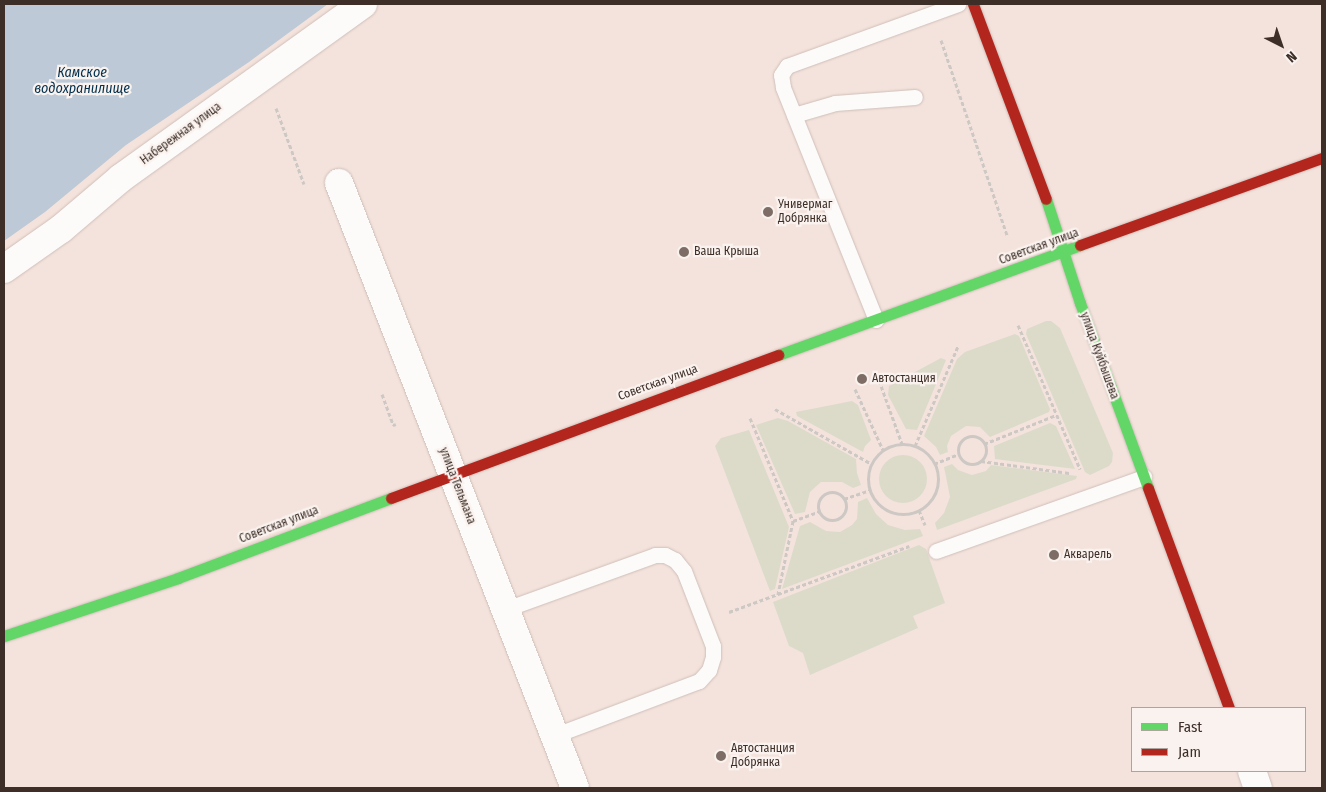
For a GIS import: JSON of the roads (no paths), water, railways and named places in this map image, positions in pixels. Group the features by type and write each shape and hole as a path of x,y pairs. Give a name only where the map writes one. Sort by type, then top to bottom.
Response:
{"street":[{"name":"Набережная улица","path":"4,269 62,229 121,178 363,4"},
{"name":"улица Куйбышева","path":"973,4 1041,184 1063,253 1229,707"},
{"name":"Советская улица","path":"4,636 178,578 453,474 1322,158"},
{"name":"улица Тельмана","path":"339,184 575,788"},
{"path":"1252,772 1258,788"}],"lane":[{"path":"876,320 783,87 782,75 787,66 958,4"},
{"path":"794,115 835,103 916,96"},
{"path":"936,551 1144,477"},
{"path":"506,610 654,555 665,555 675,560 684,571 704,622 713,646 713,657 709,670 699,681 555,735"}],"water":[{"name":"Камское водохранилище","path":"4,4 328,4 249,62 126,145 45,212 4,241"}],"place":[{"name":"Универмаг Добрянка","path":"768,212"},
{"name":"Ваша Крыша","path":"684,252"},
{"name":"Автостанция","path":"862,379"},
{"name":"Акварель","path":"1054,555"},
{"name":"Автостанция Добрянка","path":"721,756"}]}
